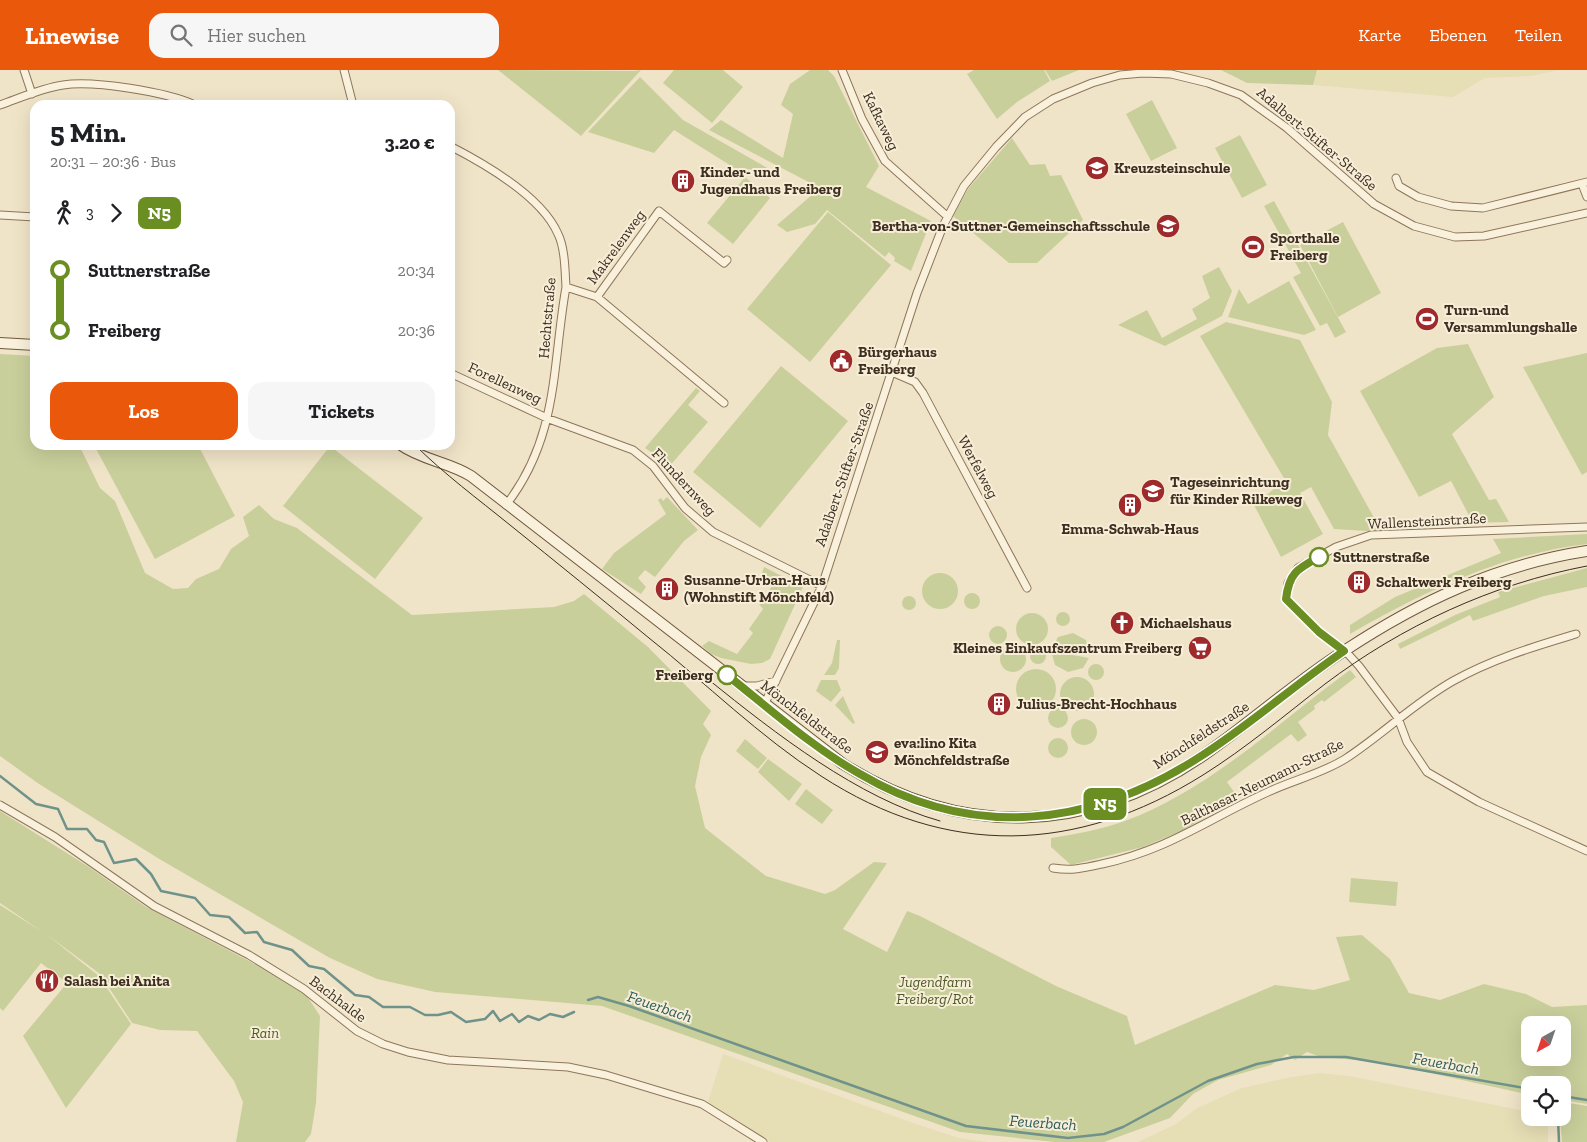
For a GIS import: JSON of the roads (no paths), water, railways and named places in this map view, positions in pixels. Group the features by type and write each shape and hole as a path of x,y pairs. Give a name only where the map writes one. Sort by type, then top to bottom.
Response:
{"main road":[{"path":"0,343 30,344"},
{"name":"Mönchfeldstraße","path":"410,450 458,468 843,764 896,793 942,809 967,814 1031,818 1060,814 1100,805 1159,781 1199,758 1344,651 1418,606 1464,584 1538,561 1587,551"}],"street":[{"path":"24,70 32,94"},
{"path":"344,70 352,100"},
{"name":"Kafkaweg","path":"842,70 862,118 884,162 948,217"},
{"name":"Adalbert-Stifter-Straße","path":"764,705 822,586 917,293 943,226 964,186 996,147 1025,117 1053,99 1092,83 1143,73 1171,74 1208,83 1241,95 1287,128 1374,204 1414,226 1455,237 1484,236 1587,213"},
{"path":"0,105 62,85 81,84 144,91 185,100"},
{"name":"Hechtstraße","path":"455,149 520,190 541,209 559,235 566,287 549,419 522,485 506,505"},
{"path":"1396,178 1399,186 1418,197 1451,206 1483,208 1584,183 1587,197"},
{"name":"Makrelenweg","path":"597,297 659,212 724,263 727,260"},
{"path":"0,215 30,217"},
{"name":"Makrelenweg","path":"566,287 597,297 724,403"},
{"name":"Werfelweg","path":"892,372 915,382 923,393 1026,588"},
{"name":"Forellenweg","path":"455,375 549,419"},
{"name":"Flundernweg","path":"549,419 633,450 653,466 698,522 713,532 822,586"},
{"name":"Wallensteinstraße","path":"1344,651 1319,632 1286,599 1288,583 1298,568 1336,547 1371,535 1587,527"},
{"name":"Balthasar-Neumann-Straße","path":"1053,868 1069,871 1119,860 1146,853 1182,837 1268,792 1314,774 1345,759 1398,718 1452,681 1506,655 1576,634"},
{"path":"1344,651 1359,666 1398,718 1407,742 1427,772 1479,802 1587,851"},
{"path":"740,686 758,686 776,681"},
{"name":"Bachhalde","path":"0,805 55,837 154,906 249,955 304,989 357,1031 383,1044 408,1052 448,1060 568,1067 606,1076 702,1104 763,1142"}],"waterway":[{"name":"Feuerbach","path":"0,776 36,804 58,809 67,829 87,829 96,840 104,842 114,863 136,859 151,874 161,891 195,898 210,915 229,917 245,933 257,932 264,942 292,950 309,966 324,969 355,995 369,997 383,1007 410,1007 425,1015 451,1012 466,1022 485,1019 493,1011 500,1021 512,1014 519,1022 528,1016 539,1020 550,1014 563,1017 574,1012"},
{"name":"Feuerbach","path":"588,1000 598,997 629,1006 966,1126 1068,1138 1104,1134 1123,1127 1208,1081 1257,1064 1294,1057 1346,1057 1521,1087"},
{"name":"Feuerbach","path":"1571,1097 1587,1100"},
{"path":"1558,1126 1559,1142"}],"tram line":[{"path":"420,450 461,486 670,655 755,727 798,760 821,776 868,803 916,822 964,833 1012,836 1060,832 1108,820 1156,801 1219,765 1354,663 1417,626 1483,596 1517,584 1587,566"},
{"path":"709,680 762,722 849,781 909,811 940,821"}],"place":[{"name":"Kreuzsteinschule","path":"1097,168"},
{"name":"Kinder- und Jugendhaus Freiberg","path":"683,181"},
{"name":"Bertha-von-Suttner-Gemeinschaftsschule","path":"1168,226"},
{"name":"Sporthalle Freiberg","path":"1253,247"},
{"name":"Turn-und Versammlungshalle","path":"1427,319"},
{"name":"Bürgerhaus Freiberg","path":"841,361"},
{"name":"Tageseinrichtung für Kinder Rilkeweg","path":"1153,491"},
{"name":"Emma-Schwab-Haus","path":"1130,505"},
{"name":"Suttnerstraße","path":"1319,557"},
{"name":"Schaltwerk Freiberg","path":"1359,582"},
{"name":"Susanne-Urban-Haus (Wohnstift Mönchfeld)","path":"667,589"},
{"name":"Michaelshaus","path":"1122,623"},
{"name":"Kleines Einkaufszentrum Freiberg","path":"1200,648"},
{"name":"Freiberg","path":"727,675"},
{"name":"Julius-Brecht-Hochhaus","path":"999,704"},
{"name":"eva:lino Kita Mönchfeldstraße","path":"877,752"},
{"name":"Salash bei Anita","path":"47,981"}],"park label":[{"name":"Jugendfarm Freiberg/Rot","path":"935,990"},
{"name":"Rain","path":"265,1033"}]}
